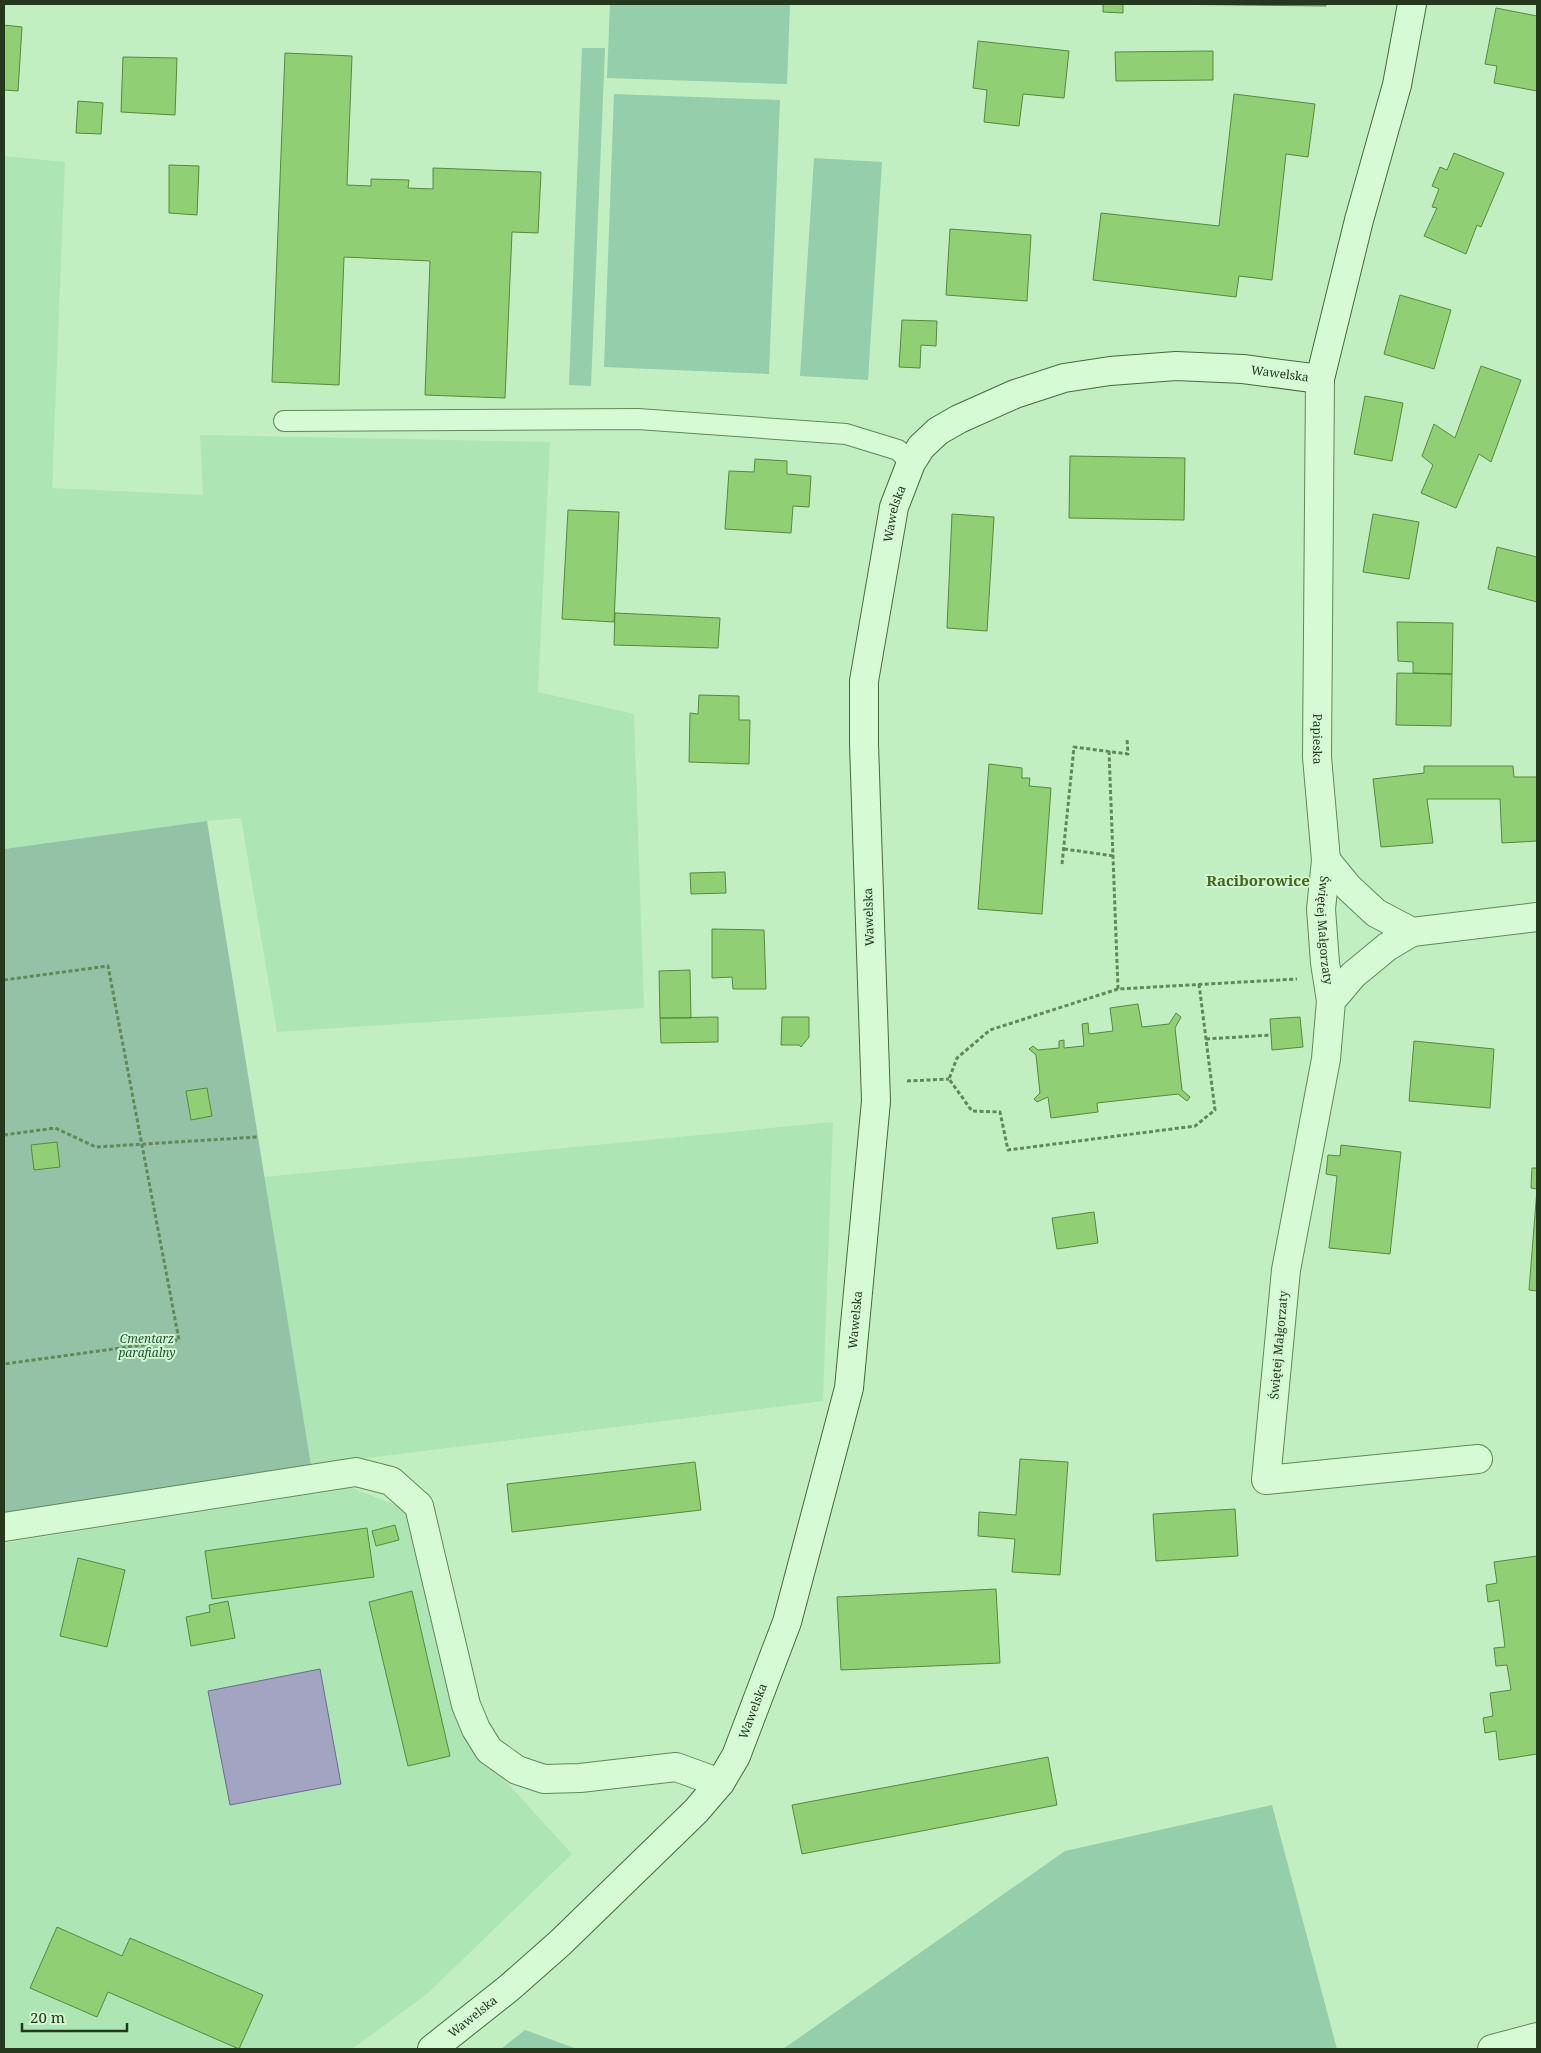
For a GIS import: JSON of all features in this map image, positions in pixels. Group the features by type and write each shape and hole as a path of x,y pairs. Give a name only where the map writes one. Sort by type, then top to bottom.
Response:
{"street":[{"name":"Wawelska","path":"432,2049 560,1943 696,1811 720,1782 736,1756 787,1622 849,1388 876,1101 864,754 864,681 894,507 911,463 921,447 938,431 959,419 1015,394 1064,378 1110,370 1176,366 1243,369 1320,379 1359,220 1398,86 1412,4"},
{"name":"Papieska","path":"1320,379 1317,757 1326,860"},
{"path":"1326,860 1348,887 1376,913 1412,932 1537,917"},
{"name":"Świętej Małgorzaty","path":"1326,860 1322,909 1329,990 1326,1059 1286,1270 1266,1480 1478,1459"},
{"name":"Świętej Małgorzaty","path":"1329,990 1353,975 1387,947 1412,932"},
{"path":"4,1526 356,1472 391,1481 419,1506 466,1705 476,1729 489,1750 517,1770 544,1779 580,1778 676,1767 720,1782"},
{"path":"1492,2049 1537,2037"}],"lane":[{"path":"284,421 638,419 846,434 898,450 911,463"}],"path":[{"path":"1062,864 1074,747 1128,754 1127,739"},
{"path":"1109,752 1118,989"},
{"path":"1064,849 1114,856"},
{"path":"4,980 108,966 179,1340 4,1364"},
{"path":"949,1079 957,1058 990,1030 1118,989 1199,984 1329,990"},
{"path":"949,1079 972,1110 1000,1112 1008,1150 1195,1126 1215,1110 1199,984"},
{"path":"1206,1039 1271,1035"},
{"path":"875,1083 949,1079"},
{"path":"4,1135 55,1128 96,1147 257,1137"}],"green space":[{"path":"610,4 790,4 787,84 607,78"},
{"path":"582,48 605,48 591,386 569,385"},
{"path":"614,94 780,100 769,374 604,367"},
{"path":"4,156 65,162 52,488 203,495 200,435 550,442 538,692 634,714 644,1008 277,1032 241,818 4,849"},
{"path":"814,158 882,162 868,380 800,376"},
{"name":"Cmentarz parafialny","path":"207,821 311,1465 4,1513 4,849"},
{"path":"833,1122 823,1401 311,1465 264,1177"},
{"path":"352,1488 411,1511 469,1741 572,1854 427,1994 352,2049 4,2049 4,1543"},
{"path":"1272,1805 1337,2049 783,2049 1065,1851"},
{"path":"525,2030 577,2049 501,2049"}],"water":[{"path":"320,1669 341,1784 230,1805 208,1691"}],"building":[{"path":"1103,4 1123,4 1123,13 1103,12"},
{"path":"1151,4 1326,4 1326,6"},
{"path":"1496,8 1537,16 1537,91 1494,83 1497,66 1485,64"},
{"path":"4,25 22,27 18,91 4,90"},
{"path":"978,41 1069,51 1064,98 1023,94 1019,126 984,122 987,90 973,88"},
{"path":"1213,51 1213,80 1116,81 1115,52"},
{"path":"285,53 352,56 347,185 371,186 371,179 409,180 408,188 433,189 433,168 541,172 538,233 512,232 505,398 425,395 430,261 344,257 339,385 272,382"},
{"path":"123,57 177,58 175,115 121,112"},
{"path":"1234,94 1315,104 1308,157 1286,154 1272,280 1239,276 1236,297 1093,280 1101,213 1219,226"},
{"path":"78,101 103,103 101,134 76,133"},
{"path":"1454,153 1504,173 1481,227 1477,225 1466,254 1424,236 1437,208 1432,207 1439,189 1432,186 1440,167 1447,170"},
{"path":"169,165 199,166 197,215 169,213"},
{"path":"950,229 1031,235 1027,301 946,295"},
{"path":"1400,295 1451,310 1434,369 1384,354"},
{"path":"902,320 937,321 936,346 921,345 920,368 899,367"},
{"path":"1481,366 1521,380 1491,462 1479,454 1456,508 1421,493 1433,465 1422,456 1434,424 1455,438"},
{"path":"1365,396 1403,403 1392,461 1354,454"},
{"path":"1070,456 1185,458 1184,520 1069,518"},
{"path":"755,459 787,461 787,474 811,476 809,507 793,506 791,533 725,529 729,471 754,472"},
{"path":"568,510 619,512 614,622 562,619"},
{"path":"952,514 994,517 987,631 947,628"},
{"path":"1373,514 1419,522 1409,579 1363,572"},
{"path":"1497,547 1537,557 1537,602 1488,589"},
{"path":"615,613 720,618 718,648 614,645"},
{"path":"1397,622 1453,623 1452,674 1413,673 1413,662 1398,661"},
{"path":"1397,673 1452,674 1451,726 1396,725"},
{"path":"699,695 739,696 739,720 750,720 749,764 689,762 690,713 698,714"},
{"path":"989,764 1022,768 1022,778 1030,778 1029,786 1051,788 1042,914 978,909"},
{"path":"1424,766 1513,766 1514,777 1537,777 1537,841 1502,843 1500,799 1427,799 1433,843 1381,847 1373,779 1424,773"},
{"path":"725,872 726,893 691,894 690,873"},
{"path":"712,929 764,930 766,989 733,989 732,977 712,978"},
{"path":"690,970 691,1018 660,1018 659,971"},
{"path":"1138,1004 1142,1027 1169,1024 1176,1013 1181,1017 1175,1028 1182,1090 1190,1097 1187,1101 1178,1094 1097,1103 1098,1112 1051,1118 1048,1097 1037,1102 1034,1099 1040,1093 1036,1055 1029,1049 1033,1046 1038,1050 1059,1048 1059,1041 1064,1040 1064,1048 1084,1046 1082,1024 1088,1023 1089,1034 1113,1031 1110,1008"},
{"path":"718,1017 718,1042 661,1043 660,1018"},
{"path":"782,1017 809,1017 809,1037 801,1047 799,1045 781,1045"},
{"path":"1300,1017 1303,1047 1272,1050 1270,1019"},
{"path":"1414,1041 1494,1049 1490,1108 1409,1101"},
{"path":"207,1088 212,1116 191,1120 186,1091"},
{"path":"57,1142 60,1167 34,1170 31,1145"},
{"path":"1341,1145 1401,1152 1390,1254 1329,1248 1337,1176 1326,1174 1328,1155 1340,1156"},
{"path":"1532,1168 1537,1168 1537,1189 1531,1188"},
{"path":"1537,1189 1537,1291 1529,1290"},
{"path":"1094,1212 1098,1243 1057,1249 1052,1218"},
{"path":"1020,1459 1068,1462 1060,1575 1012,1572 1015,1539 978,1536 979,1512 1016,1515"},
{"path":"695,1462 701,1510 512,1532 507,1484"},
{"path":"1235,1509 1238,1556 1156,1561 1153,1514"},
{"path":"395,1525 399,1540 376,1546 372,1531"},
{"path":"367,1528 374,1577 212,1599 205,1551"},
{"path":"1537,1556 1537,1754 1499,1760 1496,1731 1485,1733 1483,1718 1493,1716 1490,1693 1511,1690 1507,1665 1496,1666 1494,1648 1505,1647 1499,1600 1488,1602 1486,1585 1497,1583 1494,1562"},
{"path":"78,1558 125,1570 107,1647 60,1636"},
{"path":"996,1589 1000,1663 841,1670 837,1597"},
{"path":"412,1591 450,1756 408,1766 369,1602"},
{"path":"228,1601 235,1638 191,1646 186,1617 210,1612 209,1605"},
{"path":"1048,1757 1057,1805 802,1854 792,1805"},
{"path":"57,1927 122,1956 130,1938 263,1995 239,2049 108,1992 97,2017 30,1988"}],"district":[{"name":"Raciborowice","path":"1258,881"}]}
